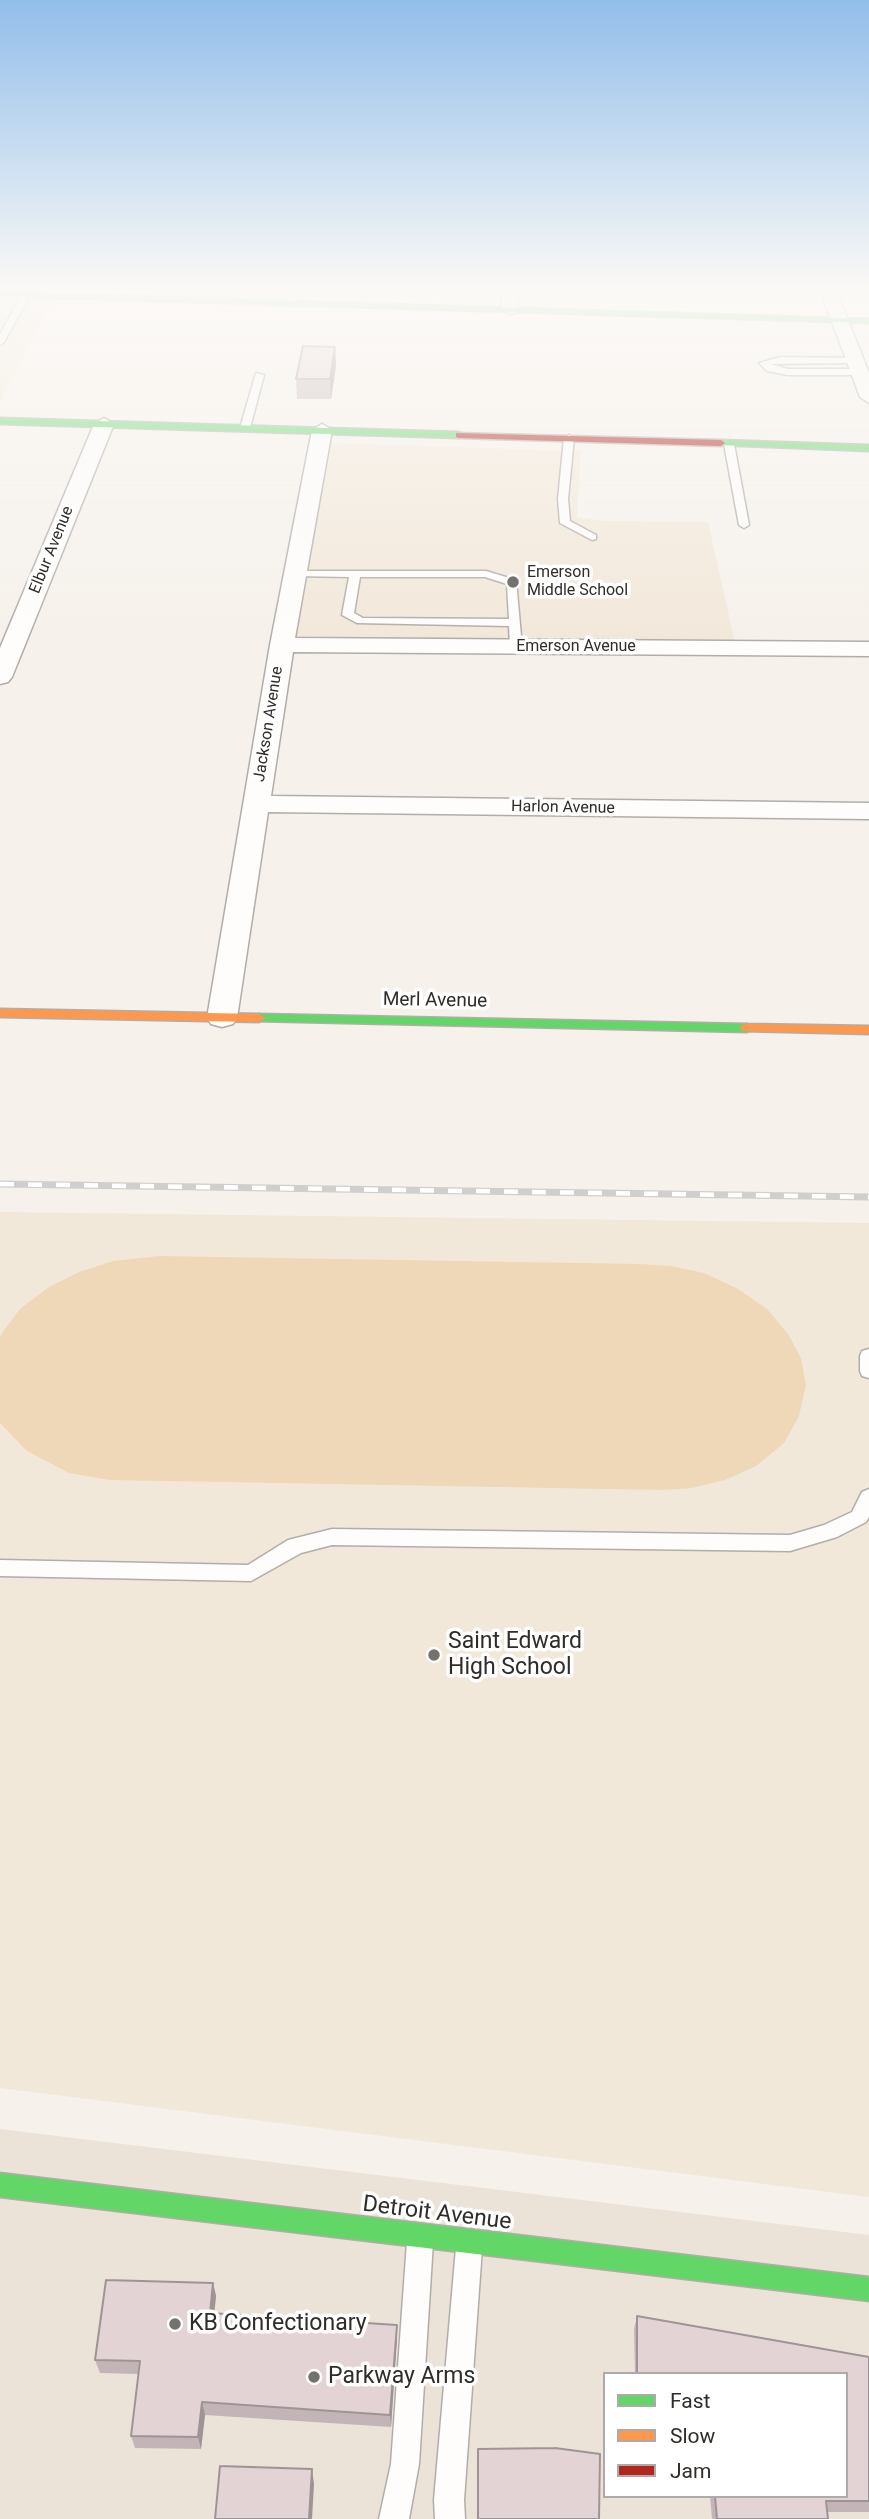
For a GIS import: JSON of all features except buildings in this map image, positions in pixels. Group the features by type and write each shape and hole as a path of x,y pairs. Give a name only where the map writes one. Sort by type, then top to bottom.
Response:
{"street":[{"path":"0,421 869,448"},
{"name":"Elbur Avenue","path":"0,677 104,424"},
{"name":"Jackson Avenue","path":"222,1018 282,645 322,430"},
{"name":"Emerson Avenue","path":"282,645 869,649"},
{"name":"Harlon Avenue","path":"256,804 869,811"},
{"name":"Merl Avenue","path":"0,1013 869,1030"},
{"name":"Detroit Avenue","path":"0,2185 869,2289"}],"lane":[{"path":"246,428 252,405"},
{"path":"569,438 563,499 565,523 592,537"},
{"path":"729,444 744,525"},
{"path":"295,573 486,574 512,582 516,647"},
{"path":"355,573 348,615 361,621 516,623"},
{"path":"869,1356 869,1371"},
{"path":"0,1568 251,1573 295,1546 332,1537 790,1543 864,1518 869,1497"},
{"path":"394,2519 405,2464 418,2303 420,2235"},
{"path":"450,2519 449,2500 470,2241"}],"shaded area":[{"name":"Emerson Middle School","path":"330,443 581,451 577,517 602,521 708,522 735,643 295,641"},
{"name":"Saint Edward High School","path":"0,1212 869,1223 869,2197 0,2088"},
{"path":"160,1256 671,1266 704,1273 738,1289 767,1309 788,1334 801,1358 806,1385 799,1416 784,1443 756,1466 725,1480 692,1488 663,1490 109,1480 69,1473 27,1451 0,1423 2,1333 20,1309 49,1287 79,1272 113,1261"},
{"path":"0,2129 869,2235 869,2519 0,2519"}],"railway":[{"path":"0,1184 869,1197"}],"traffic: fast":[{"path":"0,421 459,435"},
{"path":"721,443 869,448"},
{"path":"259,1018 747,1028"},
{"path":"0,2185 869,2289"}],"traffic: slow":[{"path":"0,1013 259,1018"},
{"path":"747,1028 869,1030"}],"traffic: jam":[{"path":"459,435 721,443"}],"place":[{"name":"Emerson Middle School","path":"513,582"},
{"name":"Saint Edward High School","path":"434,1655"},
{"name":"KB Confectionary","path":"175,2324"},
{"name":"Parkway Arms","path":"314,2377"}]}
